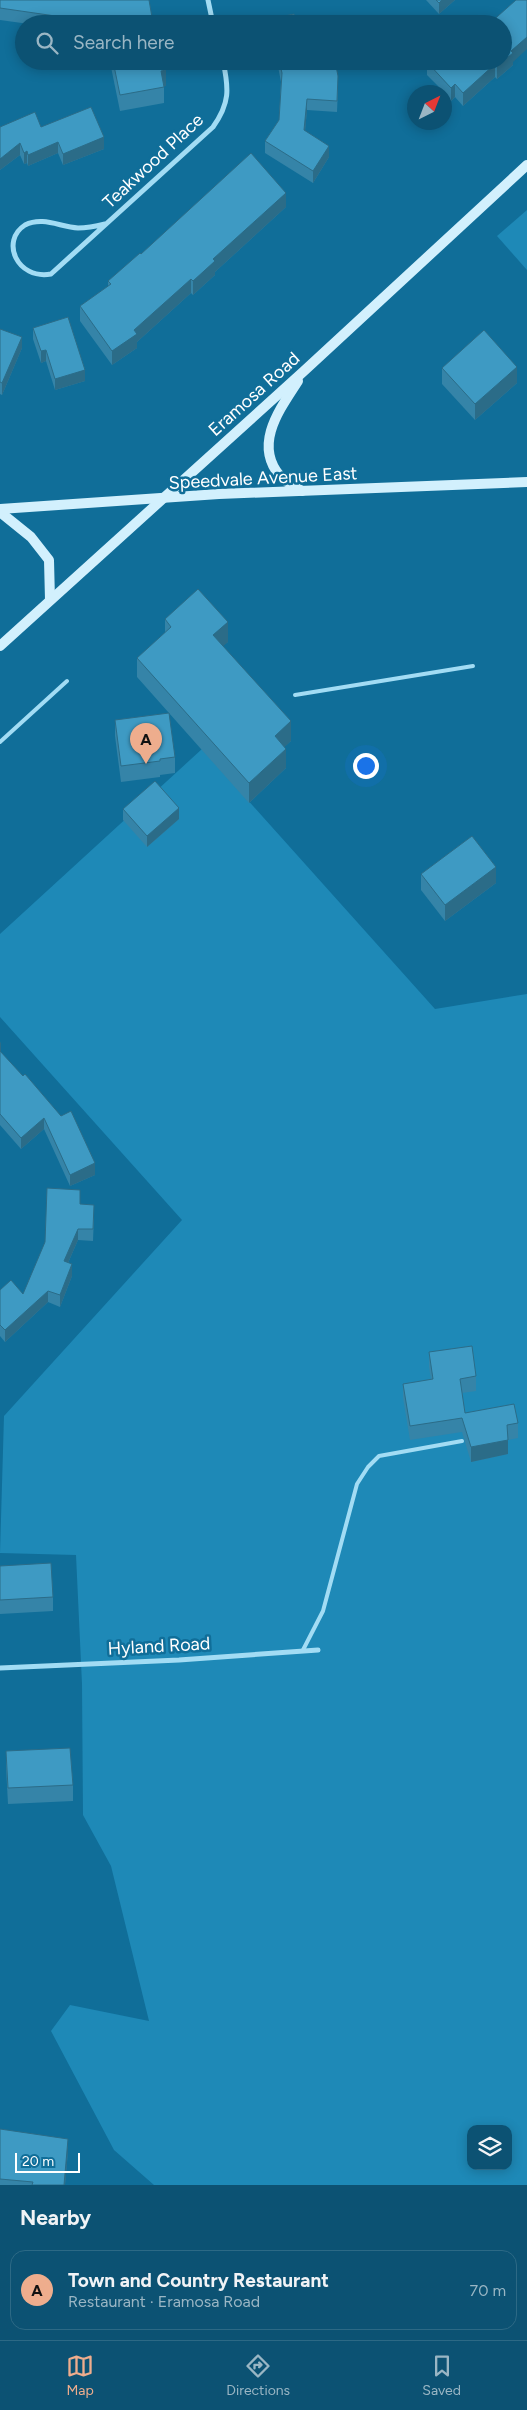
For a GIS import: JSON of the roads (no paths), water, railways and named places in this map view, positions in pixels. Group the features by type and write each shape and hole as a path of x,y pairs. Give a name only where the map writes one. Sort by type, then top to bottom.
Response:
{"main road":[{"name":"Eramosa Road","path":"0,646 304,371 527,165"},
{"path":"302,492 280,476 268,456 268,438 280,410 304,371"},
{"name":"Speedvale Avenue East","path":"0,510 162,499 527,482"},
{"path":"0,510 31,537 49,560 50,600"}],"street":[{"path":"208,0 211,15"},
{"name":"Teakwood Place","path":"105,224 78,228 49,222 35,222 23,226 14,238 11,247 13,257 29,273 40,276 51,274 213,127 224,112 227,98 225,70"},
{"name":"Hyland Road","path":"0,1668 179,1660 318,1650"}],"lane":[{"path":"295,695 473,666"},
{"path":"0,742 67,682"},
{"path":"303,1650 323,1611 357,1484 368,1467 379,1456 462,1441"}],"place":[{"name":"Town and Country Restaurant","path":"146,764"}]}
